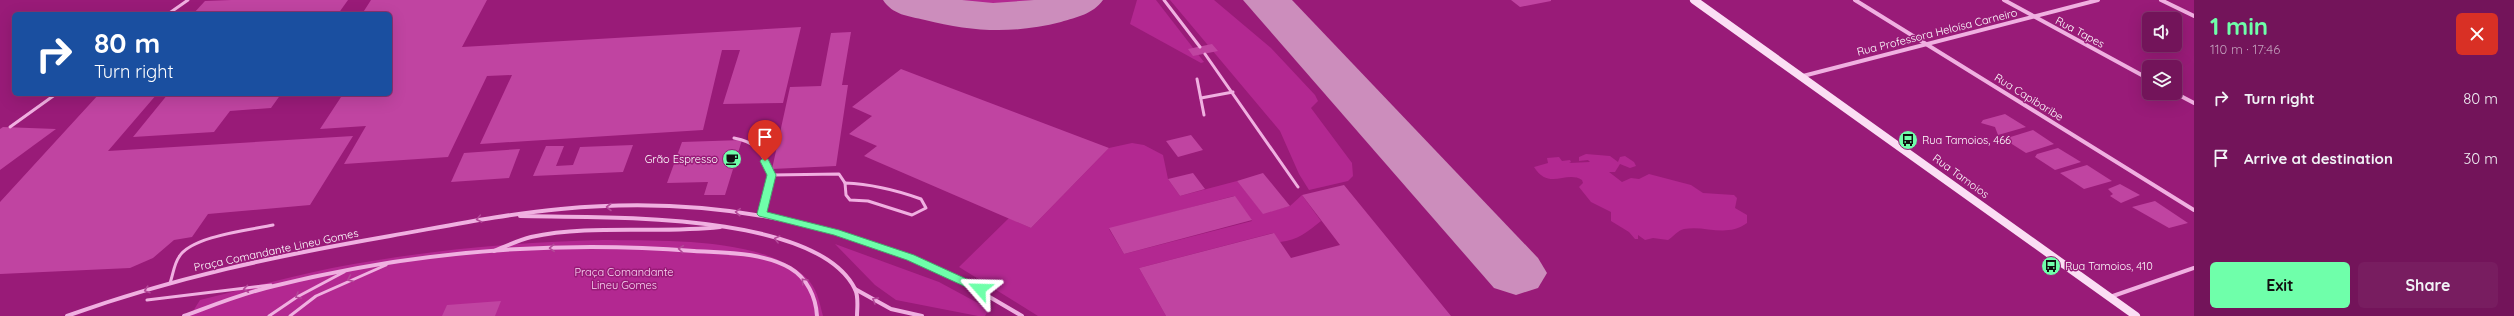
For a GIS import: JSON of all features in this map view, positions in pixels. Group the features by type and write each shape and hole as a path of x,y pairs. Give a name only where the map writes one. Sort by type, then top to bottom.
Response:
{"main road":[{"name":"Rua Tamoios","path":"1694,0 1803,76 2136,316"}],"street":[{"name":"Rua Capibaribe","path":"1855,0 2194,210"},
{"name":"Rua Tapes","path":"2004,0 2142,75"},
{"name":"Rua Professora Heloísa Carneiro","path":"1803,76 2098,0"},
{"path":"2161,0 2194,16"},
{"path":"2182,96 2194,103"},
{"name":"Praça Comandante Lineu Gomes","path":"67,316 170,283 317,248 496,216 587,207 666,207 762,214 836,232 911,257 980,289 1022,316"},
{"path":"496,216 675,220 722,227 795,243 827,260 844,274 855,289 891,309 922,316"},
{"path":"490,252 530,237 550,234 629,230 686,231 722,227"},
{"path":"184,316 285,283 345,271 490,252 604,246 660,247 768,259 786,266 809,286 817,302 817,316"},
{"path":"2110,297 2194,268"},
{"path":"855,289 857,316"}],"lane":[{"path":"171,12 188,0"},
{"path":"1164,0 1200,47"},
{"path":"1205,54 1298,187"},
{"path":"1197,79 1204,115"},
{"path":"1201,98 1233,92"},
{"path":"10,127 53,96"},
{"path":"734,138 749,141 759,149 772,175 762,214"},
{"path":"772,175 839,174 845,183 846,195 850,200 868,201 912,215 923,211 926,208 921,199 884,186 868,183 845,183"},
{"path":"170,283 179,256 185,250 203,242 273,225"},
{"path":"290,316 316,296 386,265"},
{"path":"269,316 297,297 345,271"},
{"path":"147,300 210,294 285,283"}],"green space":[{"path":"945,0 1042,0 1030,3 994,6"},
{"path":"1137,0 1156,0 1204,62 1201,63 1130,24"},
{"path":"1170,0 1214,0 1271,48 1315,95 1318,101 1311,108 1352,163 1353,176 1348,181 1309,190 1299,174 1280,131"},
{"path":"1132,143 1144,145 1163,155 1168,179 1180,196 1237,181 1263,213 1290,206 1302,195 1321,221 1302,235 1286,241 1280,242 1273,233 1139,268 1166,316 1038,316 959,267 1009,218 1031,228 1109,148","holes":["1234,196 1252,221 1124,254 1109,229"]},
{"path":"1586,154 1610,156 1618,162 1620,157 1625,156 1634,162 1636,166 1630,168 1620,164 1615,172 1609,172 1622,182 1631,178 1639,179 1649,174 1691,185 1703,193 1734,195 1737,198 1735,208 1747,215 1747,223 1731,230 1684,229 1668,240 1653,238 1645,240 1638,235 1638,239 1635,239 1629,232 1611,221 1611,212 1591,202 1579,187 1583,183 1582,180 1570,177 1558,179 1546,178 1534,167 1548,163 1547,158 1559,157 1562,161 1570,160 1571,162 1569,163 1590,162 1588,160 1579,161 1579,157"},
{"name":"Praça Comandante Lineu Gomes","path":"603,240 713,244 769,256 792,267 810,282 817,294 823,316 190,316 200,300 332,268 467,248"},
{"path":"835,244 939,282 989,309 985,316 978,316 896,300 875,285"}],"building":[{"path":"348,0 339,12 195,12 205,1"},
{"path":"371,0 487,0 462,47 801,27 783,103 723,104 740,50 722,50 703,130 480,144 512,75 487,76 448,157 344,164 366,126 320,129 342,96 392,96 392,12 363,12"},
{"path":"1511,0 1551,0 1551,1 1520,7"},
{"path":"851,32 842,85 848,85 836,166 772,169 790,87 821,86 831,33"},
{"path":"1212,44 1218,51 1193,56 1188,49"},
{"path":"901,69 1109,148 1031,228 864,156 877,146 849,134 872,116 852,107"},
{"path":"97,96 155,96 108,151 353,136 310,205 208,214 192,237 174,240 153,258 130,268 0,274 0,202"},
{"path":"166,96 280,96 271,108 230,111 214,132 133,137"},
{"path":"2005,114 2026,127 1998,135 1995,127 1981,123 1983,120"},
{"path":"3,127 56,129 0,170 0,129"},
{"path":"2033,130 2054,144 2026,153 2004,139"},
{"path":"1191,135 1203,150 1178,157 1166,141"},
{"path":"742,140 725,195 704,195 708,182 667,183 682,142"},
{"path":"633,145 623,172 533,176 546,146 564,146 556,166 573,165 580,147"},
{"path":"2058,148 2081,162 2055,170 2035,157 2037,154"},
{"path":"520,149 509,178 451,182 464,153"},
{"path":"2087,165 2112,181 2084,189 2060,173"},
{"path":"1193,173 1205,189 1180,196 1168,179"},
{"path":"1263,173 1290,206 1263,214 1237,181"},
{"path":"2120,184 2140,195 2121,203 2110,196 2113,194 2108,189"},
{"path":"1344,185 1451,316 1166,316 1139,268 1274,233 1291,258 1340,245 1302,195"},
{"path":"1235,196 1252,220 1124,254 1109,228"},
{"path":"2155,201 2188,223 2169,228 2132,207"},
{"path":"501,301 495,316 442,316 447,305"}],"taxiway":[{"path":"906,0 950,12 972,16 993,17 1014,17 1036,14 1080,0"},
{"path":"1266,0 1516,273"}],"place":[{"name":"Rua Tamoios, 466","path":"1908,140"},
{"name":"Grão Espresso","path":"732,159"},
{"name":"Rua Tamoios, 410","path":"2051,266"}],"route":[{"path":"765,161 772,175 762,214 836,232 911,257 980,289"}]}
